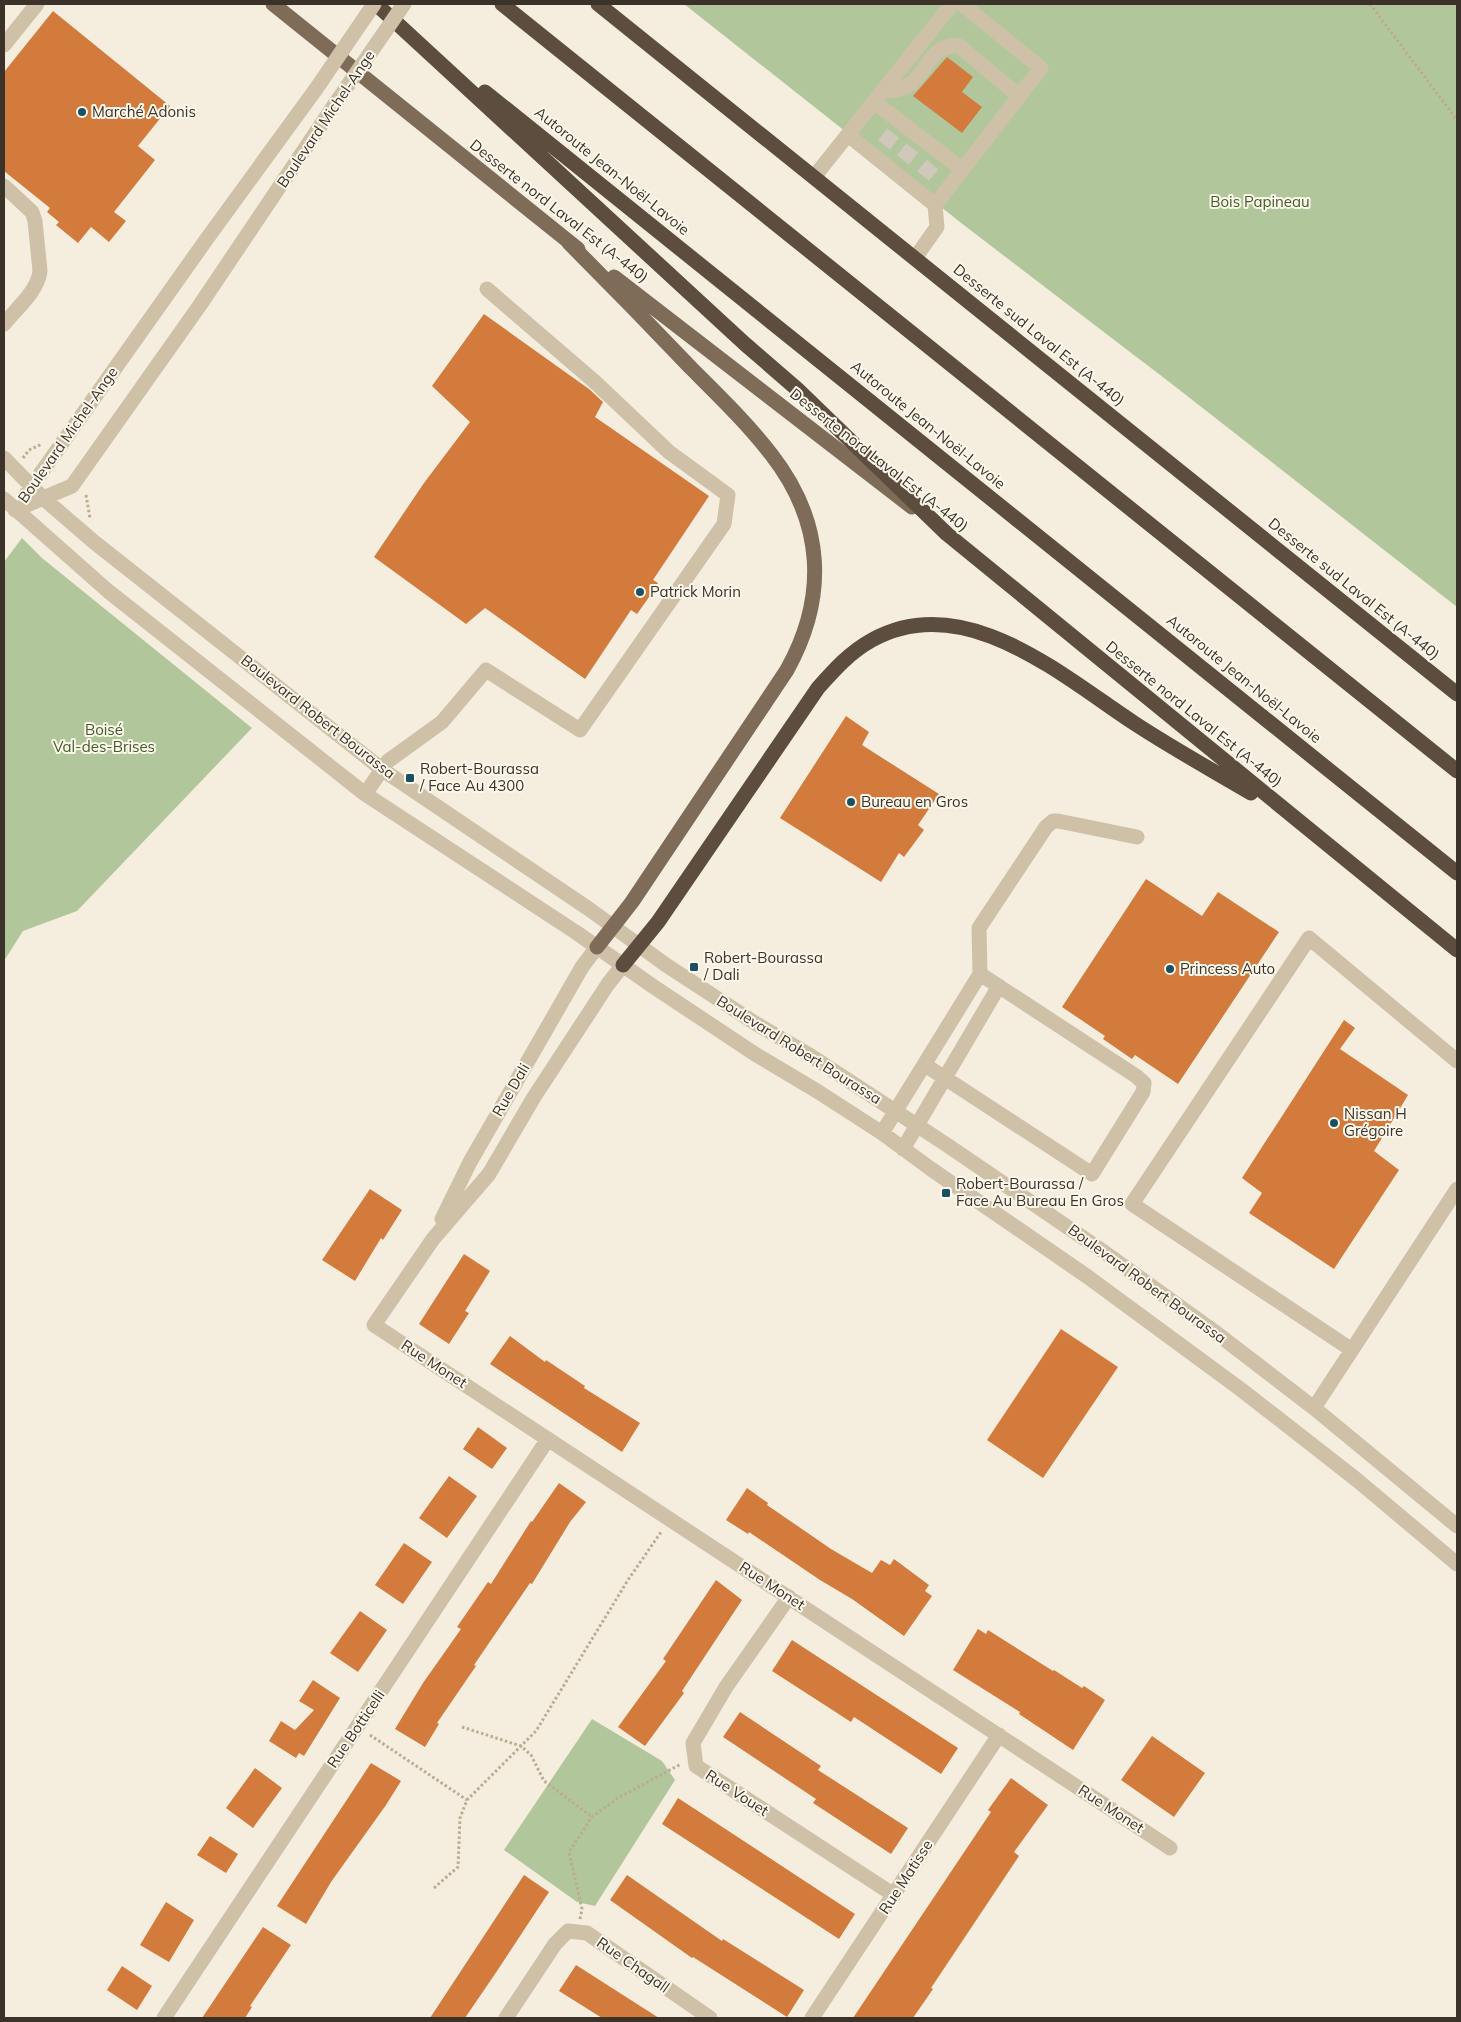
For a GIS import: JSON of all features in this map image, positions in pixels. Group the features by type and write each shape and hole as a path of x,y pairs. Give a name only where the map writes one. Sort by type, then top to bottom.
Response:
{"highway":[{"path":"376,4 796,389 947,534"},
{"name":"Autoroute Jean-Noël-Lavoie","path":"376,4 1457,873"},
{"path":"502,4 1457,771"},
{"name":"Desserte sud Laval Est (A-440)","path":"598,4 1457,694"},
{"name":"Desserte nord Laval Est (A-440)","path":"947,534 1294,819 1457,950"},
{"path":"623,965 658,922 818,688 840,663 859,648 883,635 910,627 928,625 961,627 992,636 1009,644 1060,673 1134,724 1294,819"}],"main road":[{"name":"Desserte nord Laval Est (A-440)","path":"273,4 570,243 947,534"},
{"path":"570,243 731,408 772,455 790,483 803,511 812,539 815,568 812,607 804,634 790,664 638,894 597,946"}],"street":[{"path":"4,45 37,4"},
{"name":"Boulevard Michel-Ange","path":"15,510 376,4"},
{"name":"Boulevard Michel-Ange","path":"15,510 72,486 222,272 404,4"},
{"path":"814,177 952,4"},
{"path":"935,205 1041,68 962,4"},
{"path":"878,97 912,84 937,52 944,47 952,45 959,46 1019,96"},
{"path":"878,97 898,127 937,158 962,169"},
{"path":"848,135 879,150 898,165 919,182 935,205 937,227 915,258"},
{"path":"4,186 32,212 40,271 34,287 4,324"},
{"path":"365,794 388,762 442,722 486,670 580,730 724,524 728,495 669,452 595,382 487,289"},
{"name":"Boulevard Robert Bourassa","path":"4,458 43,498 94,542 383,770 739,1013 811,1056 1111,1257 1314,1408 1457,1526"},
{"name":"Boulevard Robert Bourassa","path":"4,499 108,592 365,794 597,946 755,1054 817,1091 882,1134 1088,1277 1243,1391 1357,1480 1457,1564"},
{"path":"882,1134 980,974 979,928 1046,827 1050,823 1058,821 1137,838"},
{"path":"1352,1350 1132,1204 1309,938 1457,1061"},
{"name":"Rue Dali","path":"433,1239 470,1162 582,967 597,946"},
{"name":"Rue Dali","path":"374,1325 433,1239 489,1174 534,1097 608,984 623,965"},
{"path":"925,1065 1092,1174 1143,1092 1144,1083 1136,1076 980,974"},
{"path":"903,1149 999,986"},
{"path":"1314,1408 1457,1189"},
{"name":"Rue Monet","path":"374,1325 1170,1848"},
{"name":"Rue Botticelli","path":"164,2018 548,1439"},
{"name":"Rue Vouet","path":"789,1597 726,1687 693,1742 696,1766 894,1895"},
{"name":"Rue Matisse","path":"812,2018 999,1735"},
{"name":"Rue Chagall","path":"506,2018 555,1944 568,1931 587,1933 710,2018"}],"path":[{"path":"1370,4 1457,120"},
{"name":"Boulevard Michel-Ange","path":"30,450 41,445"},
{"path":"434,1888 458,1867 460,1818 467,1800 536,1731 628,1580 670,1519"},
{"path":"357,1726 467,1800"},
{"path":"462,1727 522,1746 531,1755 544,1781 592,1817"},
{"path":"578,1932 582,1909 569,1852 592,1817 618,1798 694,1757"}],"green space":[{"name":"Bois Papineau","path":"684,4 1457,4 1457,607 1168,381 965,226"},
{"name":"Boisé Val-des-Brises","path":"22,538 42,558 252,728 77,911 23,931 4,961 4,562"},
{"path":"592,1719 662,1761 675,1780 595,1906 577,1902 504,1850"}],"building":[{"path":"53,11 170,106 138,146 155,160 114,212 126,221 109,242 91,227 78,243 56,225 59,222 47,212 50,208 4,171 4,72"},
{"path":"947,57 973,77 962,92 982,107 962,133 913,96"},
{"path":"484,314 589,389 603,402 595,417 709,496 653,580 658,583 647,600 637,614 631,610 585,679 485,608 466,624 374,557 424,483 470,422 432,386"},
{"path":"846,716 869,732 862,745 939,794 918,825 924,830 904,857 899,853 881,882 780,818"},
{"name":"Princess Auto","path":"1146,879 1202,916 1218,892 1279,932 1178,1084 1135,1055 1132,1059 1103,1039 1105,1036 1062,1007"},
{"name":"Nissan H Grégoire","path":"1344,1020 1355,1028 1340,1049 1408,1095 1374,1151 1399,1170 1334,1269 1249,1213 1262,1193 1242,1178"},
{"path":"370,1189 402,1210 383,1240 381,1238 355,1281 322,1260"},
{"path":"464,1254 490,1271 465,1311 469,1313 449,1344 419,1324"},
{"path":"1061,1329 1118,1367 1043,1478 987,1440"},
{"path":"510,1336 545,1362 546,1360 585,1386 584,1388 640,1423 622,1452 490,1364"},
{"path":"478,1427 507,1448 492,1469 463,1449"},
{"path":"449,1476 477,1496 447,1538 419,1518"},
{"path":"559,1483 586,1502 570,1522 532,1584 530,1583 474,1665 476,1666 437,1723 439,1724 425,1747 395,1729 423,1683 461,1629 457,1627 488,1582 491,1584 531,1521"},
{"path":"747,1488 768,1503 767,1505 831,1549 872,1573 881,1560 890,1565 894,1559 929,1585 925,1591 932,1596 904,1636 852,1599 820,1580 749,1532 748,1534 726,1520"},
{"path":"404,1543 432,1562 403,1604 375,1585"},
{"path":"716,1580 742,1600 682,1691 684,1693 645,1746 618,1727 666,1661 663,1659"},
{"path":"360,1611 387,1630 358,1672 330,1653"},
{"path":"978,1629 986,1634 988,1630 1053,1671 1082,1688 1084,1686 1105,1700 1073,1750 1019,1714 1020,1712 953,1670"},
{"path":"792,1640 958,1748 941,1774 854,1717 851,1722 772,1671"},
{"path":"313,1680 340,1698 304,1756 299,1753 296,1758 269,1741 281,1721 295,1730 314,1710 299,1701"},
{"path":"740,1712 821,1766 818,1770 908,1828 891,1854 813,1803 816,1799 723,1737"},
{"path":"1152,1736 1205,1773 1174,1817 1121,1780"},
{"path":"371,1763 401,1781 331,1882 306,1924 277,1906"},
{"path":"255,1768 282,1788 253,1828 226,1808"},
{"path":"1011,1778 1048,1805 1014,1852 1019,1856 931,1988 933,1989 913,2018 853,2018 991,1812 988,1810"},
{"path":"678,1798 855,1914 839,1939 662,1824"},
{"path":"210,1836 238,1854 226,1873 197,1855"},
{"path":"524,1875 549,1892 465,2018 430,2018"},
{"path":"627,1875 722,1941 723,1939 804,1990 787,2017 692,1958 610,1900"},
{"path":"166,1902 194,1920 169,1962 140,1945"},
{"path":"263,1927 291,1945 250,2006 252,2007 245,2018 202,2018"},
{"path":"576,1965 659,2018 602,2018 559,1991"},
{"path":"122,1966 152,1986 137,2010 107,1990"}],"tunnel":[{"path":"884,145 894,132"},
{"path":"903,160 913,147"},
{"path":"923,176 934,163"}],"place":[{"name":"Marché Adonis","path":"82,112"},
{"name":"Patrick Morin","path":"640,592"},
{"name":"Robert-Bourassa / Face Au 4300","path":"410,778"},
{"name":"Bureau en Gros","path":"851,802"},
{"name":"Robert-Bourassa / Dali","path":"694,967"},
{"name":"Princess Auto","path":"1170,969"},
{"name":"Nissan H Grégoire","path":"1334,1123"},
{"name":"Robert-Bourassa / Face Au Bureau En Gros","path":"946,1193"}]}
